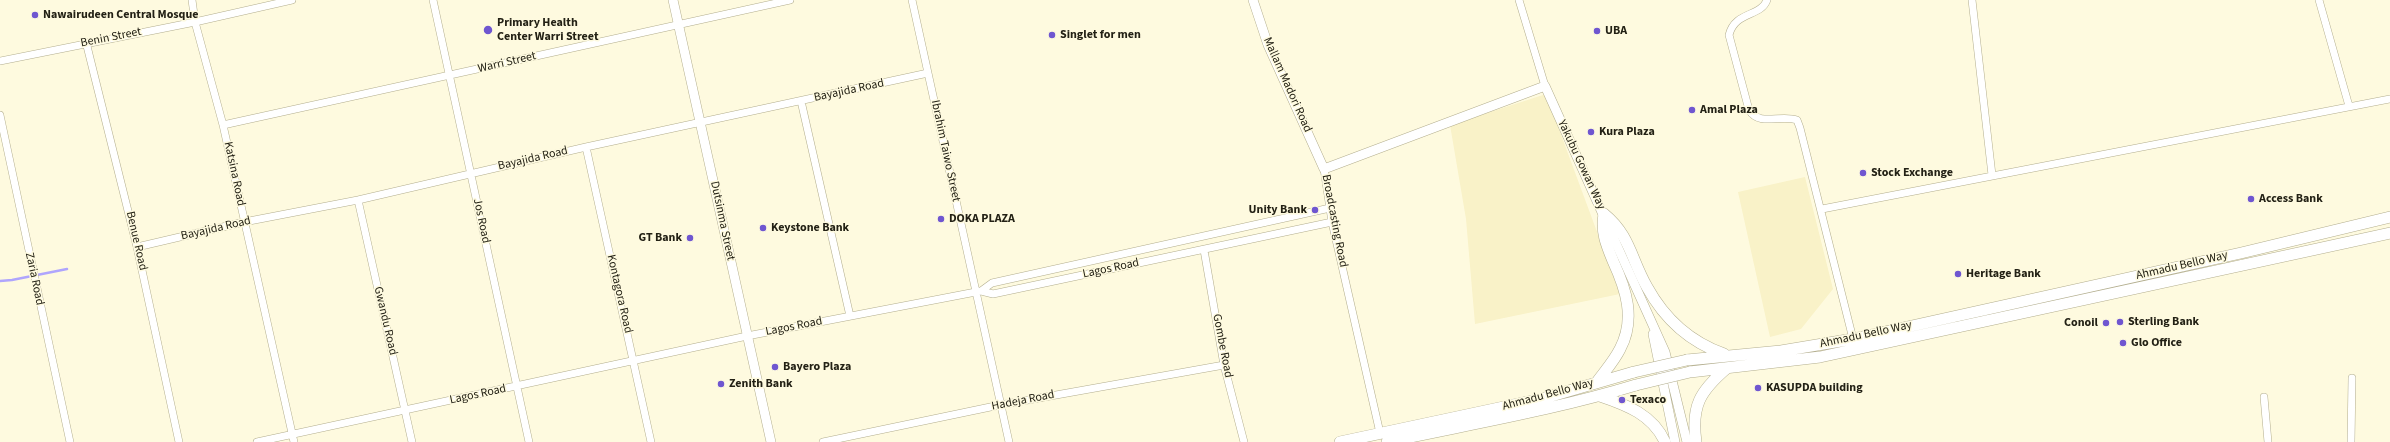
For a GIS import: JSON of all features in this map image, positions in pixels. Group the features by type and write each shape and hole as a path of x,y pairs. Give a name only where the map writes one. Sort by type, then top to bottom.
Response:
{"main road":[{"path":"1604,214 1617,225 1647,287 1669,318 1684,332 1705,347 1726,355"},
{"path":"1597,382 1621,349 1628,326 1629,305 1624,287 1602,233 1604,214"},
{"name":"Ahmadu Bello Way","path":"1383,438 1541,399 1634,372 1687,360 1788,350 1853,339 2241,253 2390,217"},
{"name":"Ahmadu Bello Way","path":"1340,442 1383,438 1600,396 1636,385 1690,372 1820,357 2390,233"},
{"path":"1696,442 1694,415 1698,401 1704,390 1727,368"},
{"path":"1600,396 1644,415 1657,428 1665,442"}],"street":[{"name":"Katsina Road","path":"192,0 195,22 224,125 244,222 294,438"},
{"name":"Benin Street","path":"0,61 86,42 195,22 292,0"},
{"name":"Jos Road","path":"432,0 450,76 529,442"},
{"name":"Dutsinma Street","path":"673,0 747,336 772,442"},
{"name":"Warri Street","path":"224,125 790,0"},
{"name":"Ibrahim Taiwo Street","path":"912,0 978,291 1000,405 1009,442"},
{"name":"Mallam Madori Road","path":"1252,0 1268,45 1324,169"},
{"name":"Yakubu Gowan Way","path":"1520,0 1545,86 1604,214 1652,327 1665,352 1687,442"},
{"path":"1767,0 1761,8 1738,19 1732,27 1729,35 1749,110 1753,116 1762,120 1787,117 1797,120 1822,208 1853,339"},
{"path":"1972,0 1992,175"},
{"path":"2319,0 2350,106"},
{"name":"Benue Road","path":"86,42 137,247 179,442"},
{"name":"Bayajida Road","path":"137,247 244,222 358,200 586,146 701,123 928,73"},
{"name":"Broadcasting Road","path":"1383,438 1332,222 1324,169 1545,86"},
{"path":"1822,208 2390,99"},
{"path":"801,101 850,316"},
{"name":"Zaria Road","path":"0,115 32,271 70,442"},
{"name":"Kontagora Road","path":"586,146 651,442"},
{"name":"Gwandu Road","path":"358,200 412,442"},
{"path":"978,291 992,283 1330,208"},
{"name":"Lagos Road","path":"256,442 294,438 405,411 747,336 978,291 993,294 1332,222"},
{"name":"Gombe Road","path":"1204,250 1224,365 1244,442"},
{"name":"Yakubu Gowan Way","path":"1652,327 1655,353 1675,442"},
{"name":"Hadeja Road","path":"823,442 1000,405 1224,365"},
{"path":"2351,442 2352,378"},
{"path":"2264,397 2268,442"}],"shaded area":[{"path":"1546,94 1620,294 1475,324 1466,219 1450,125"},
{"path":"1805,177 1833,289 1801,329 1770,337 1738,192"}],"waterway":[{"path":"0,281 67,269"}],"place":[{"name":"Nawairudeen Central Mosque","path":"35,15"},
{"name":"Primary Health Center Warri Street","path":"488,30"},
{"name":"UBA","path":"1597,31"},
{"name":"Singlet for men","path":"1052,35"},
{"name":"Amal Plaza","path":"1692,110"},
{"name":"Kura Plaza","path":"1591,132"},
{"name":"Stock Exchange","path":"1863,173"},
{"name":"Access Bank","path":"2251,199"},
{"name":"Unity Bank","path":"1315,210"},
{"name":"DOKA PLAZA","path":"941,219"},
{"name":"Keystone Bank","path":"763,228"},
{"name":"GT Bank","path":"690,238"},
{"name":"Heritage Bank","path":"1958,274"},
{"name":"Sterling Bank","path":"2120,322"},
{"name":"Conoil","path":"2106,323"},
{"name":"Glo Office","path":"2123,343"},
{"name":"Bayero Plaza","path":"775,367"},
{"name":"Zenith Bank","path":"721,384"},
{"name":"KASUPDA building","path":"1758,388"},
{"name":"Texaco","path":"1622,400"}]}
